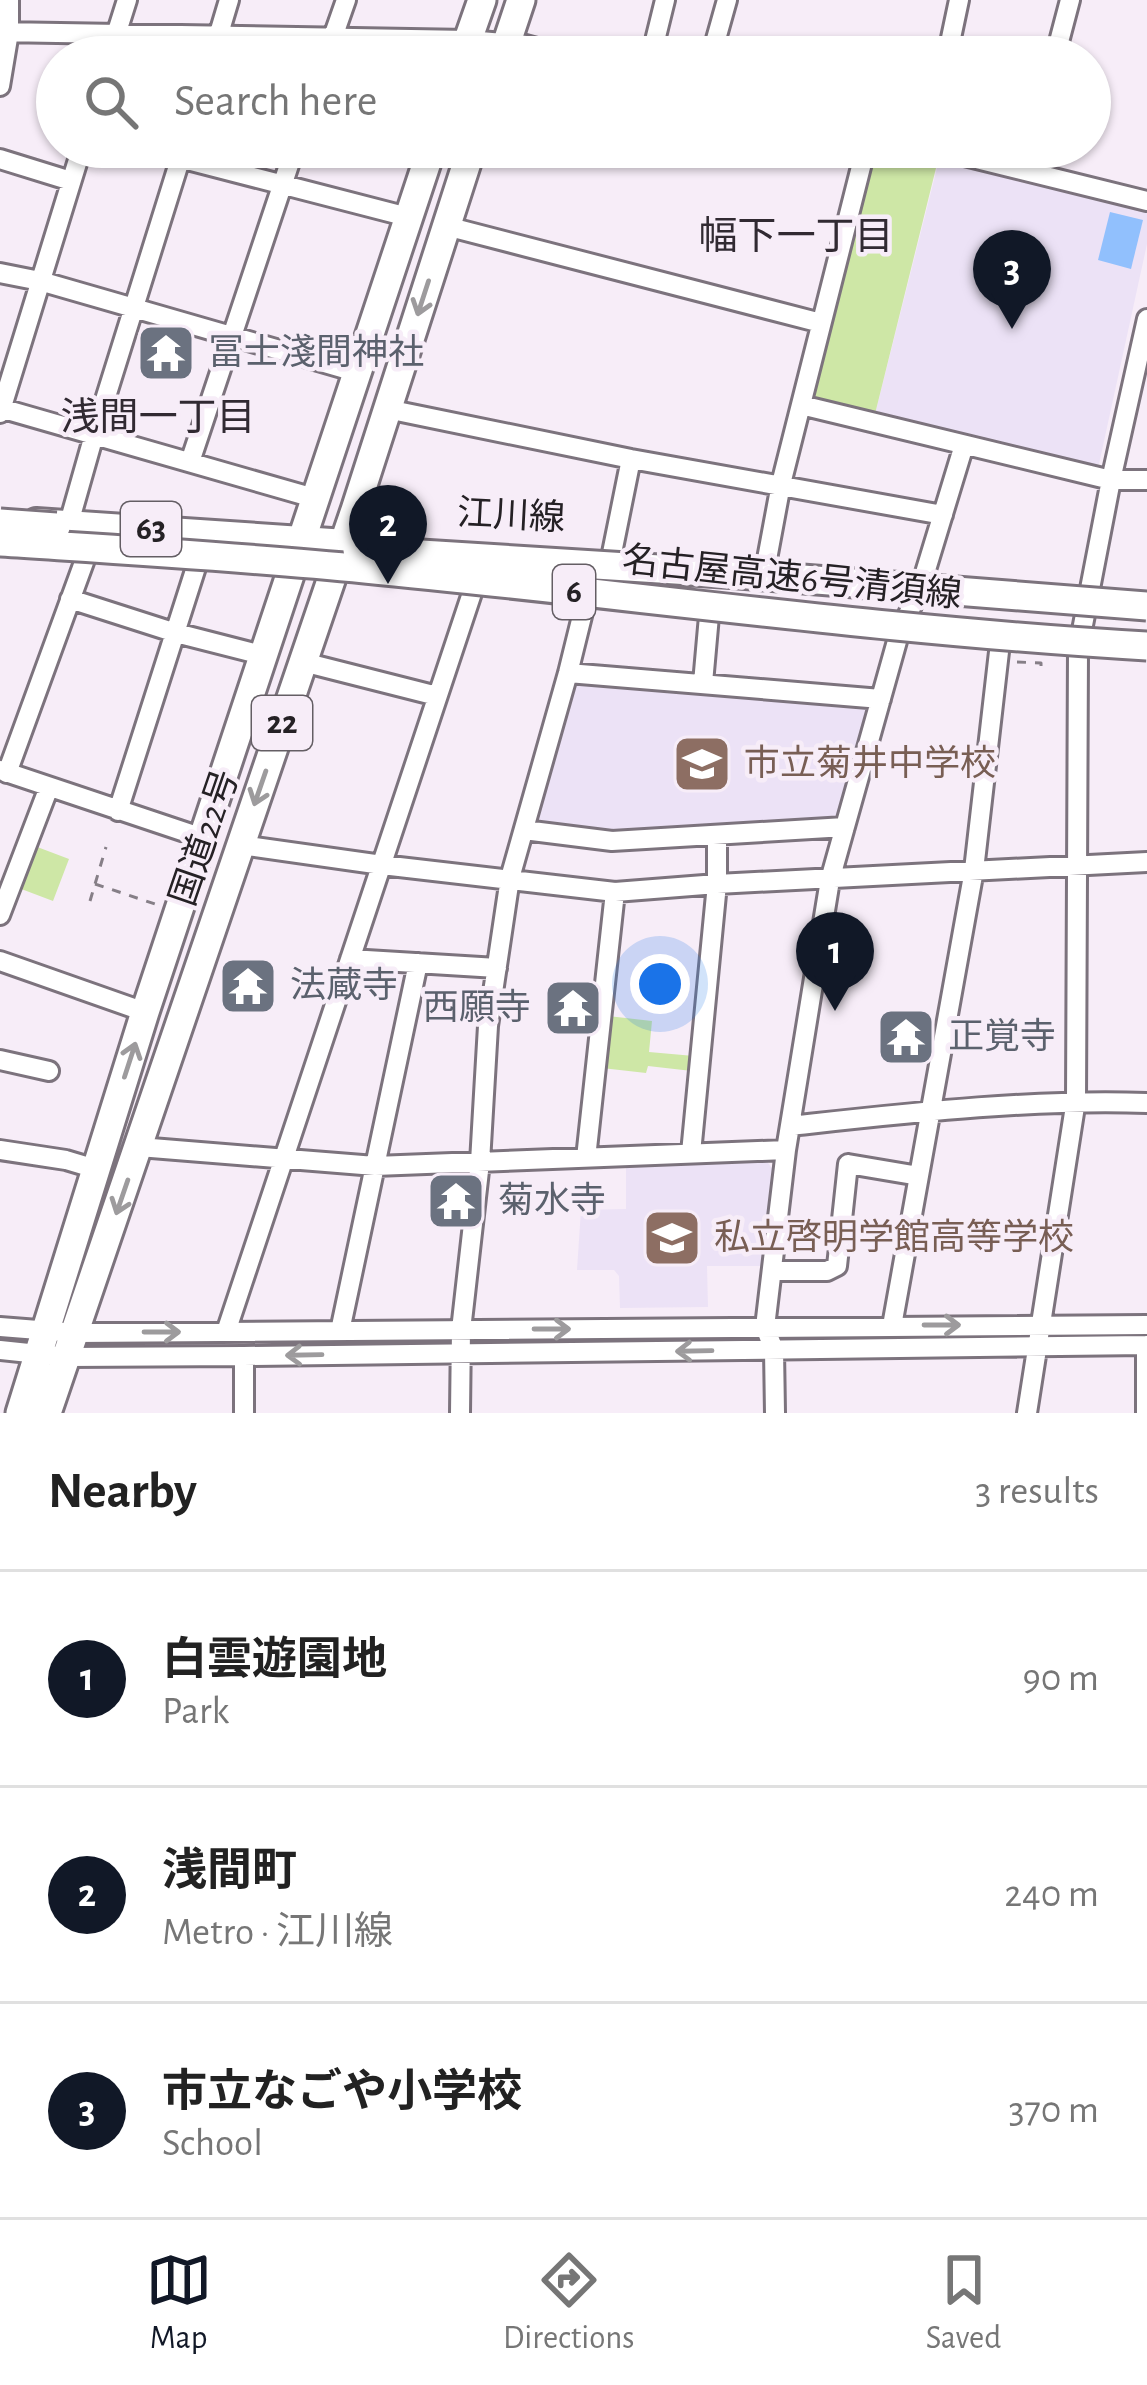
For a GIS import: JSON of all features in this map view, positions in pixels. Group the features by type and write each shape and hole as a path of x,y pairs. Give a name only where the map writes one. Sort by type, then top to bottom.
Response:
{"highway":[{"path":"470,36 482,0"},
{"path":"508,36 520,0"},
{"name":"国道22号","path":"20,1413 202,838 425,168"},
{"name":"国道22号","path":"54,1410 71,1345 344,542 465,168"},
{"name":"名古屋高速6号清須線","path":"0,521 370,560 728,609 1147,649"},
{"name":"名古屋高速6号清須線","path":"0,544 739,574 1147,602"},
{"path":"370,560 956,609 1147,620"},
{"path":"370,560 977,622 1147,631"}],"main road":[{"name":"63","path":"0,521 301,541"},
{"name":"江川線","path":"301,541 610,558 1147,602"},
{"name":"63","path":"0,544 290,570"},
{"path":"290,570 472,593 899,634 1008,652 1147,649"}],"street":[{"path":"0,86 9,0"},
{"path":"116,34 127,0"},
{"path":"218,35 230,0"},
{"path":"333,36 346,0"},
{"path":"656,36 665,0"},
{"path":"717,36 727,0"},
{"path":"951,36 959,0"},
{"path":"1061,36 1070,0"},
{"path":"4,32 227,36"},
{"path":"0,159 71,181"},
{"path":"75,168 0,410 314,498"},
{"path":"69,523 178,168"},
{"path":"231,168 408,217"},
{"path":"190,463 289,168"},
{"path":"764,570 861,168"},
{"path":"1014,168 1147,201"},
{"path":"446,226 821,323"},
{"path":"0,273 356,372"},
{"path":"1028,1413 1076,1100 1078,651 1147,319"},
{"path":"801,405 1111,480 1147,480"},
{"path":"387,409 943,515"},
{"path":"775,1413 774,1350 765,1327 786,1150 830,880 899,634 921,586 964,445"},
{"path":"460,1413 459,1353 480,1162 488,1026 510,878 585,604 610,558 632,459"},
{"path":"87,554 3,772 202,838"},
{"path":"118,811 198,561"},
{"path":"226,1332 472,593"},
{"path":"70,599 262,655"},
{"path":"703,683 709,616"},
{"path":"892,1326 1008,652"},
{"path":"303,662 437,697"},
{"path":"568,673 881,699"},
{"path":"0,915 49,787"},
{"path":"524,830 612,841 845,827"},
{"path":"691,1154 717,884 717,835"},
{"path":"241,845 615,892 1147,862"},
{"path":"586,1158 615,892"},
{"path":"350,959 496,968"},
{"path":"0,961 146,1012"},
{"path":"340,1330 418,963"},
{"path":"0,1060 50,1071"},
{"path":"790,1126 1076,1100 1147,1103"},
{"path":"139,1147 375,1166 786,1150"},
{"path":"0,1150 96,1169"},
{"path":"772,1271 827,1271 837,1266 848,1164 919,1176"},
{"path":"71,1345 226,1332 1147,1325"},
{"path":"0,1327 41,1343"},
{"path":"0,1351 41,1343 244,1356 1146,1345 1146,1413"},
{"path":"244,1356 244,1413"}],"path":[{"path":"1008,652 1041,663 1041,668"},
{"path":"89,901 106,847"},
{"path":"95,884 158,904"}],"shaded area":[{"path":"937,168 971,168 1147,212 1147,244 1099,464 1093,467 875,414"},
{"name":"市立菊井中学校","path":"574,680 865,702 869,707 836,822 613,837 534,823"},
{"name":"私立啓明学館高等学校","path":"764,1157 773,1170 762,1266 707,1266 708,1307 620,1308 619,1276 614,1270 577,1270 581,1210 626,1209 626,1163"}],"green space":[{"path":"871,168 936,168 875,414 816,400 813,394"},
{"path":"32,845 69,859 53,901 16,887"},
{"path":"608,1016 652,1021 649,1052 694,1056 692,1071 602,1068"}],"water":[{"path":"1110,212 1143,220 1131,269 1098,260"}],"place":[{"name":"市立なごや小学校","path":"1012,329"},
{"name":"冨士淺間神社","path":"166,353"},
{"name":"浅間町","path":"388,584"},
{"name":"市立菊井中学校","path":"702,764"},
{"name":"法蔵寺","path":"248,986"},
{"name":"西願寺","path":"573,1008"},
{"name":"白雲遊園地","path":"835,1011"},
{"name":"正覚寺","path":"906,1037"},
{"name":"菊水寺","path":"456,1201"},
{"name":"私立啓明学館高等学校","path":"672,1238"}],"district":[{"name":"幅下一丁目","path":"796,237"},
{"name":"浅間一丁目","path":"158,418"}]}
